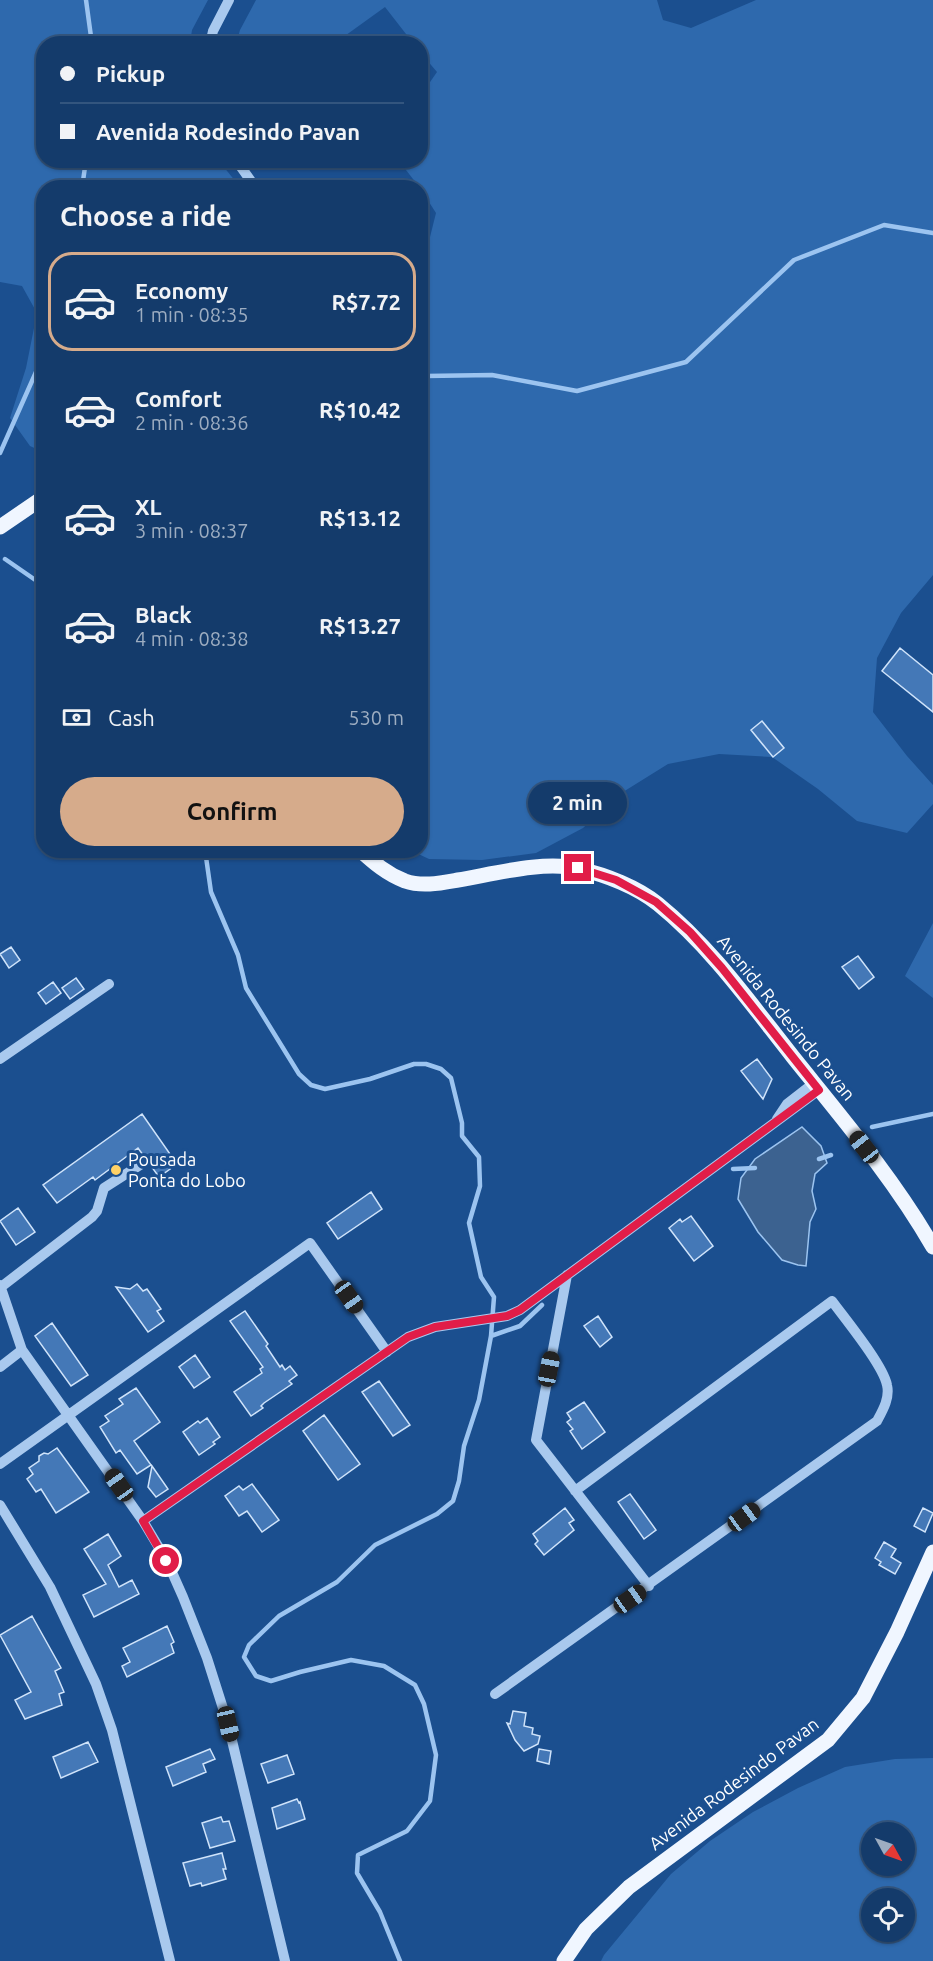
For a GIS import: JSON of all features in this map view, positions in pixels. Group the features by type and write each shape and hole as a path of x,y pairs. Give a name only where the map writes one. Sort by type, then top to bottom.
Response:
{"main road":[{"path":"0,527 36,502"},
{"name":"Avenida Rodesindo Pavan","path":"369,858 386,873 407,882 428,885 553,867 578,868 616,880 656,902 690,932 722,968 903,1199 933,1247"},
{"name":"Avenida Rodesindo Pavan","path":"564,1961 586,1929 629,1887 828,1740 847,1719 864,1698 877,1673 933,1552"}],"street":[{"path":"212,36 229,0"},
{"path":"0,1059 109,984"},
{"path":"143,1521 408,1337 435,1327 481,1318 507,1316 520,1310 774,1125 816,1086"},
{"path":"140,1165 104,1188 97,1211 92,1216 0,1286 22,1350 143,1521 183,1597 207,1658 228,1724 285,1961"},
{"path":"0,1464 310,1243 387,1352"},
{"path":"567,1275 536,1440 649,1586"},
{"path":"495,1694 649,1586 877,1420 886,1404 888,1386 882,1371 832,1301 575,1491"},
{"path":"0,1367 22,1350"},
{"path":"0,1505 50,1587 96,1684 112,1730 170,1961"}],"shaded area":[{"path":"0,0 208,0 191,36 36,36 36,168 225,168 234,180 36,180 36,311 22,286 0,282"},
{"path":"256,0 657,0 663,20 691,28 756,0 933,0 933,575 901,613 877,658 873,712 933,785 933,804 907,833 857,821 818,789 772,757 719,754 668,764 623,792 583,828 536,853 482,860 427,858 428,238 436,213 428,200 428,180 414,180 404,168 428,168 428,85 437,72 428,61 428,36 408,36 385,7 345,36 238,36"},
{"path":"36,318 36,449 30,446 10,418 26,368"},
{"path":"933,923 933,998 905,976"},
{"path":"802,1127 821,1146 827,1163 815,1174 812,1191 816,1209 810,1222 806,1266 782,1260 758,1232 738,1199 741,1178 755,1159"},
{"path":"933,1758 933,1961 601,1961 671,1874 710,1841 753,1812 845,1767 895,1759"}],"building":[{"path":"900,648 933,675 933,712 882,671"},
{"path":"762,721 784,748 773,757 751,730"},
{"path":"11,947 20,960 9,968 0,954"},
{"path":"858,956 874,977 859,989 842,967"},
{"path":"76,978 84,989 70,999 62,988"},
{"path":"53,982 61,993 46,1004 38,993"},
{"path":"757,1059 772,1079 763,1099 741,1071"},
{"path":"142,1114 177,1164 159,1177 138,1148 95,1180 93,1177 57,1203 43,1185"},
{"path":"371,1192 382,1209 338,1239 327,1223"},
{"path":"18,1208 35,1232 16,1245 0,1221"},
{"path":"691,1216 713,1246 694,1261 669,1228 680,1219 682,1222"},
{"path":"137,1284 143,1291 147,1289 161,1309 157,1311 164,1321 148,1332 116,1287 130,1289"},
{"path":"245,1311 268,1344 266,1346 280,1367 282,1365 285,1370 290,1366 297,1375 289,1381 292,1384 264,1403 261,1406 263,1408 251,1416 234,1392 262,1373 260,1369 263,1367 230,1321"},
{"path":"598,1316 612,1337 600,1347 584,1326"},
{"path":"52,1323 88,1375 71,1386 35,1336"},
{"path":"195,1355 210,1377 194,1388 179,1367"},
{"path":"379,1381 410,1425 393,1436 362,1392"},
{"path":"136,1388 160,1422 134,1441 151,1465 137,1474 120,1450 116,1453 100,1427 109,1421 105,1416 123,1404 119,1399"},
{"path":"584,1402 605,1432 582,1449 570,1431 573,1429 567,1422 571,1419 567,1413"},
{"path":"324,1415 360,1464 338,1480 303,1431"},
{"path":"207,1418 220,1437 213,1442 215,1444 199,1455 183,1432 198,1421 200,1423"},
{"path":"57,1448 89,1492 56,1513 41,1489 36,1492 27,1479 33,1474 29,1468 39,1461 39,1456 44,1453 48,1454"},
{"path":"152,1466 168,1489 156,1497 148,1487"},
{"path":"252,1484 279,1520 262,1532 247,1511 239,1516 225,1496 239,1486 243,1490"},
{"path":"630,1494 656,1530 644,1539 618,1502"},
{"path":"565,1508 574,1520 569,1523 574,1530 544,1555 535,1544 538,1541 533,1534"},
{"path":"923,1508 933,1513 925,1532 914,1526"},
{"path":"108,1534 121,1556 108,1565 119,1587 132,1580 139,1594 94,1617 83,1595 106,1584 84,1549"},
{"path":"884,1542 896,1549 891,1557 901,1563 895,1574 879,1565 881,1562 875,1558"},
{"path":"32,1616 61,1668 55,1671 64,1692 59,1694 62,1705 25,1719 15,1700 31,1692 0,1635"},
{"path":"167,1626 174,1642 171,1644 174,1653 127,1677 122,1666 130,1662 123,1648"},
{"path":"513,1711 526,1713 524,1726 533,1728 532,1734 540,1736 538,1744 524,1751 515,1740 507,1723 510,1724"},
{"path":"88,1742 98,1762 61,1778 53,1757"},
{"path":"210,1749 215,1759 203,1764 206,1772 173,1786 166,1767"},
{"path":"539,1749 551,1751 549,1764 537,1761"},
{"path":"287,1755 294,1774 268,1783 261,1764"},
{"path":"297,1799 305,1819 277,1829 272,1808"},
{"path":"221,1817 223,1822 229,1821 235,1841 210,1848 202,1823"},
{"path":"222,1853 226,1879 202,1886 201,1883 190,1886 183,1863"}],"waterway":[{"path":"86,0 91,36"},
{"path":"83,180 85,168"},
{"path":"428,376 492,375 577,391 686,362 794,260 884,225 933,233"},
{"path":"0,453 36,372"},
{"path":"5,559 36,580"},
{"path":"206,858 211,892 238,955 246,988 299,1074 311,1085 325,1089 370,1079 414,1064 426,1064 441,1069 451,1078 462,1123 462,1136 479,1157 480,1186 469,1223 481,1277 494,1297 491,1336 479,1400 464,1446 459,1481 453,1501 437,1514 375,1545 337,1582 279,1616 249,1645 244,1657 256,1676 271,1681 351,1660 384,1666 415,1685 424,1704 436,1755 430,1801 407,1831 358,1855 357,1873 380,1912 400,1961"},
{"path":"872,1127 933,1114"},
{"path":"819,1159 831,1155"},
{"path":"733,1169 755,1168"},
{"path":"491,1336 520,1326 542,1305"}],"place":[{"name":"Pousada Ponta do Lobo","path":"116,1170"}],"route":[{"path":"166,1561 143,1521 408,1337 435,1327 481,1318 507,1316 520,1310 819,1090 722,968 690,932 656,902 616,880 578,868"}]}
